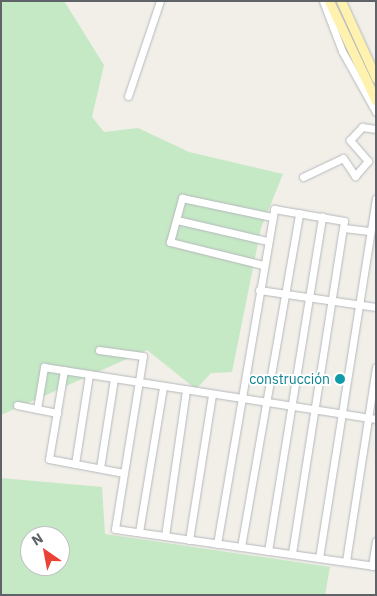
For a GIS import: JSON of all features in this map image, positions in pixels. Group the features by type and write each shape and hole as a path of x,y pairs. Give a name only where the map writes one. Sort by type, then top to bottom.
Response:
{"main road":[{"path":"329,1 376,101"},
{"path":"342,1 376,78"}],"street":[{"path":"128,96 160,1"},
{"path":"323,1 342,52 376,112"},
{"path":"303,177 343,158 355,176 368,161 350,140 362,127 376,129"},
{"path":"263,265 170,242 182,198 272,218"},
{"path":"319,558 360,305 369,232 373,223 376,198"},
{"path":"217,544 267,241 274,209 344,221 334,301 292,554"},
{"path":"241,547 299,213"},
{"path":"268,551 322,216"},
{"path":"177,220 267,241"},
{"path":"344,228 369,232"},
{"path":"259,290 376,307"},
{"path":"99,350 144,356 115,529 374,566 376,541"},
{"path":"37,409 44,367 212,395 376,419"},
{"path":"346,561 376,367"},
{"path":"64,370 49,459 124,473"},
{"path":"75,464 89,375"},
{"path":"100,468 114,379"},
{"path":"140,532 162,387"},
{"path":"165,536 186,390"},
{"path":"188,540 212,395"},
{"path":"17,405 57,414"}],"green space":[{"path":"1,1 64,1 104,65 92,117 104,132 138,128 189,152 283,174 261,228 232,372 211,373 196,389 147,350 1,415"},
{"path":"1,478 102,487 105,534 330,567 325,595 1,595"}],"place":[{"name":"construcción","path":"340,379"}]}
